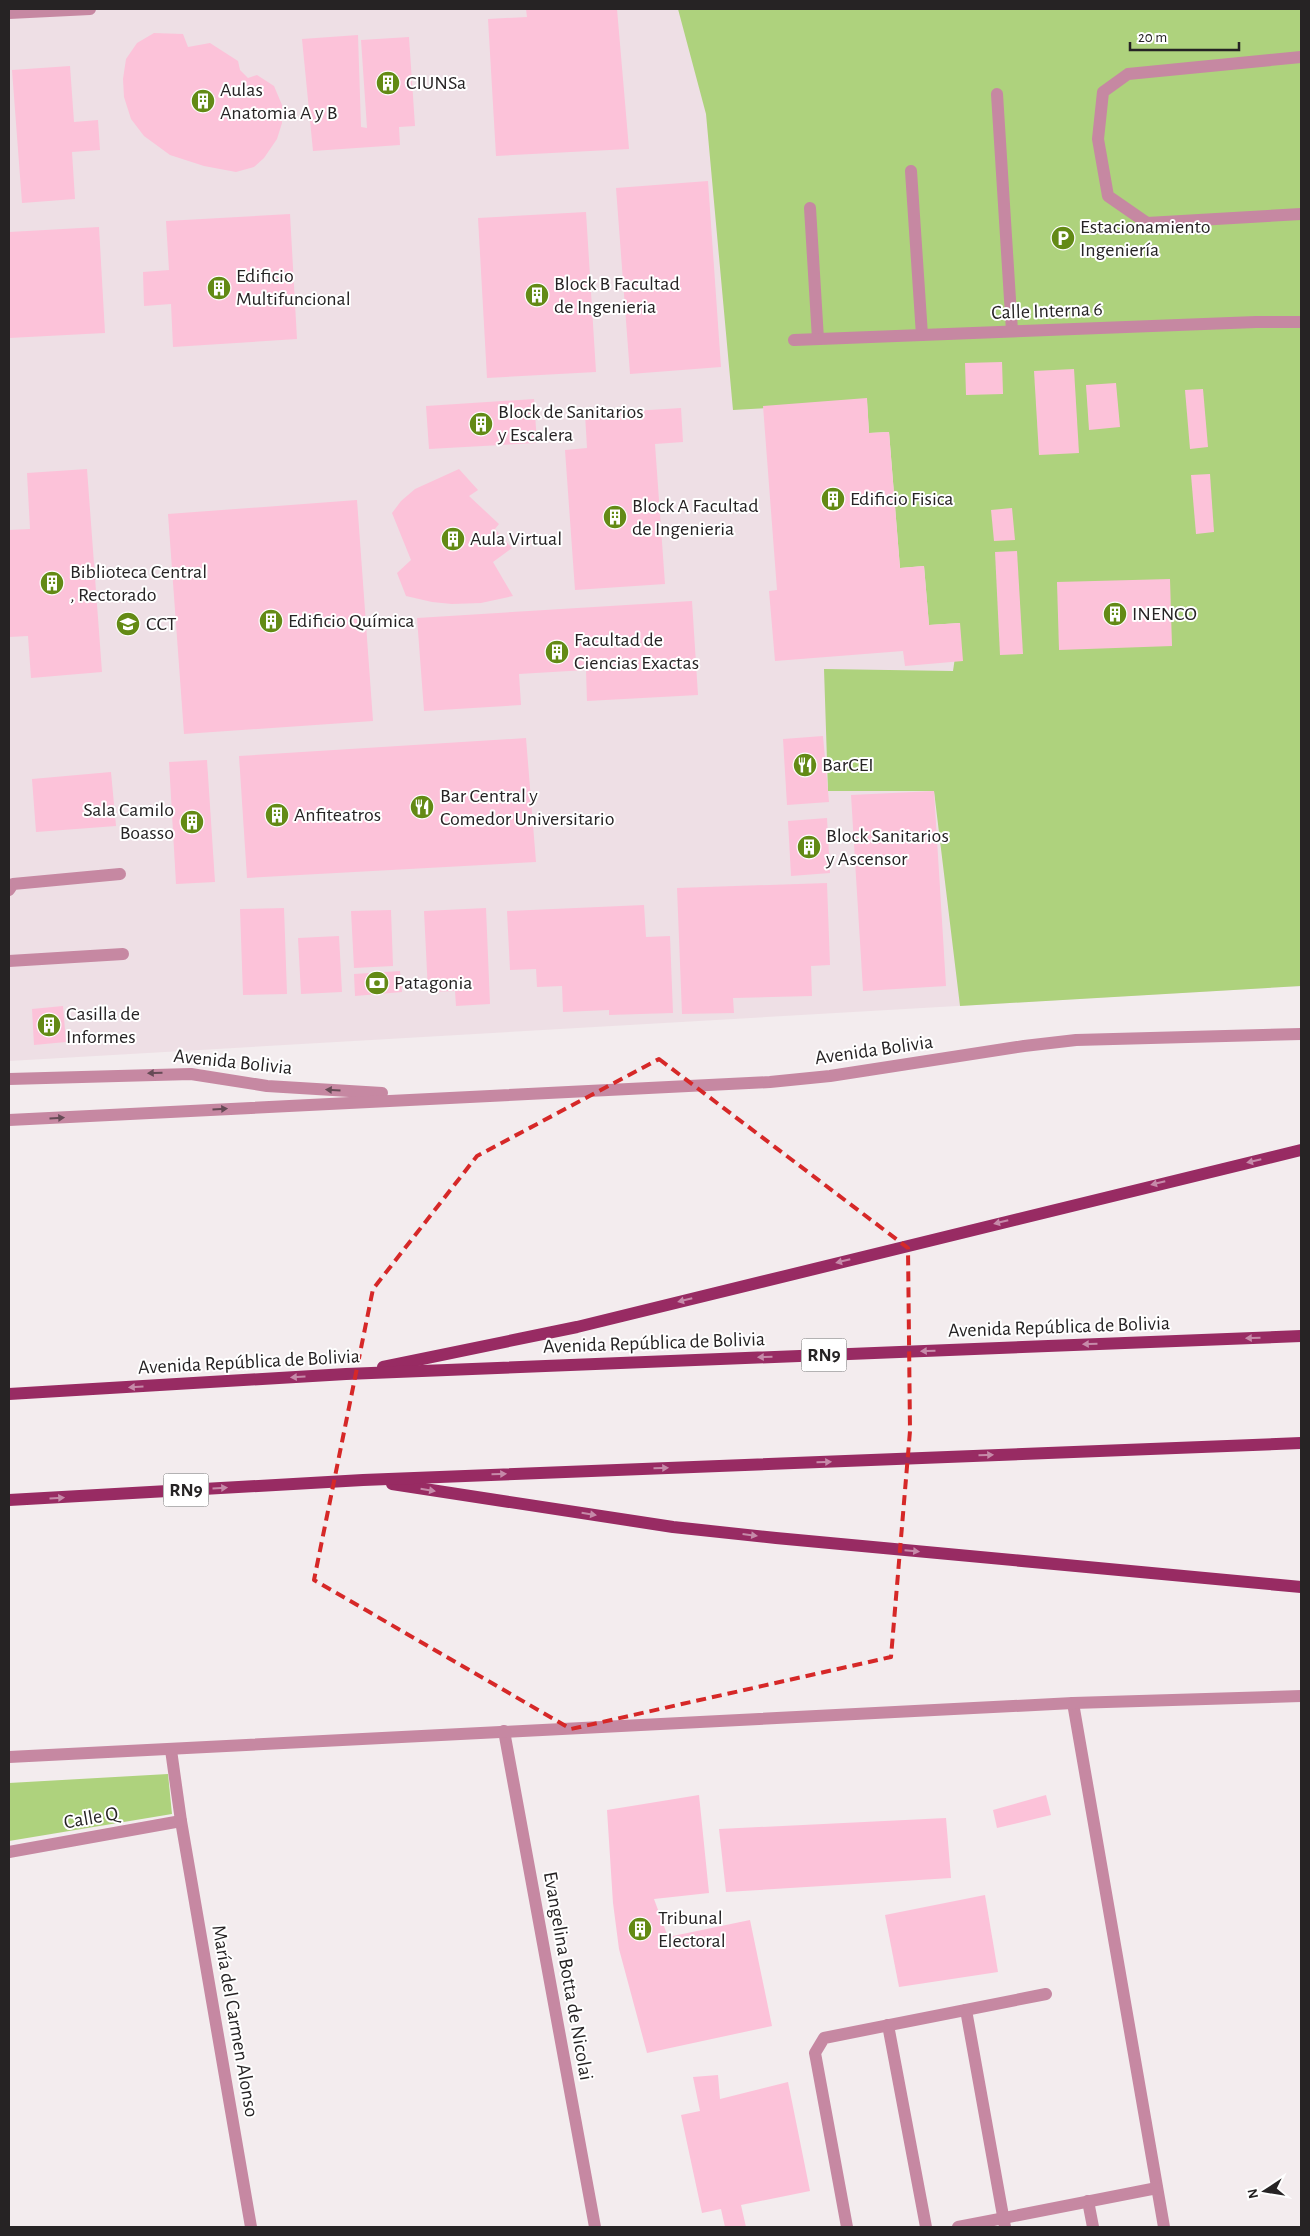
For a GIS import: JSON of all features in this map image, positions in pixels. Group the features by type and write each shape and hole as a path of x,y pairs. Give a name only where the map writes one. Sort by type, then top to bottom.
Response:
{"main road":[{"path":"346,1374 577,1327 1301,1150"},
{"name":"Avenida República de Bolivia","path":"9,1393 346,1374 1301,1336"},
{"name":"RN9","path":"9,1500 363,1480 1301,1443"},
{"path":"363,1480 673,1527 1301,1587"}],"street":[{"path":"9,13 90,9"},
{"path":"1301,56 1128,74 1103,92 1098,139 1108,196 1147,223 1301,214"},
{"path":"997,94 1012,332"},
{"path":"911,171 922,335"},
{"path":"810,208 818,339"},
{"name":"Calle Interna 6","path":"794,340 1256,322 1301,322"},
{"path":"9,890 13,884 120,874"},
{"path":"9,960 123,954"},
{"name":"Avenida Bolivia","path":"9,1120 778,1081 830,1076 1024,1046 1076,1040 1301,1034"},
{"name":"Avenida Bolivia","path":"9,1079 191,1074 300,1089 452,1097"},
{"path":"9,1757 1074,1703 1301,1696"},
{"path":"1074,1703 1164,2227"},
{"name":"Evangelina Botta de Nicolai","path":"504,1731 595,2227"},
{"name":"María del Carmen Alonso","path":"171,1750 181,1821 251,2227"},
{"name":"Calle Q","path":"9,1852 181,1821"},
{"path":"847,2227 815,2054 824,2038 1046,1994"},
{"path":"966,2010 1004,2223"},
{"path":"888,2025 926,2227"},
{"path":"958,2227 1004,2223 1088,2201 1157,2188"},
{"path":"1088,2201 1093,2227"}],"highlighted area":[{"path":"659,1059 908,1248 910,1431 891,1657 571,1729 314,1580 373,1289 477,1156"}],"shaded area":[{"path":"9,9 1301,9 1301,986 9,1061"}],"green space":[{"path":"678,9 1301,9 1301,986 960,1006 934,791 828,791 824,669 953,671 960,623 929,625 924,566 900,568 889,432 869,433 867,402 733,410 706,114"},
{"path":"168,1774 172,1814 9,1841 9,1783"}],"building":[{"path":"526,9 617,9 629,149 496,156 488,19 527,17"},
{"name":"Aulas Anatomia A y B","path":"154,33 183,34 188,47 210,43 238,61 240,70 248,78 257,75 274,86 282,105 282,123 277,139 264,158 254,167 236,172 204,166 170,155 144,136 131,119 124,97 123,79 126,59 137,43"},
{"path":"358,35 361,127 367,128 361,40 409,37 415,126 399,127 400,145 313,151 302,39"},
{"path":"70,66 74,122 98,120 100,150 72,152 75,199 22,203 12,70"},
{"path":"708,181 721,367 630,374 616,188"},
{"name":"Block B Facultad de Ingenieria","path":"586,212 596,372 487,378 478,218"},
{"name":"Edificio Multifuncional","path":"290,214 297,339 173,347 171,304 144,306 143,272 169,270 166,221"},
{"path":"99,227 105,333 9,338 9,232"},
{"path":"1002,362 1003,394 966,395 965,363"},
{"path":"1074,369 1079,453 1039,455 1034,371"},
{"path":"1116,383 1120,427 1089,430 1086,385"},
{"path":"1203,389 1208,447 1190,449 1185,390"},
{"name":"Edificio Fisica","path":"867,398 869,433 889,432 900,568 924,566 929,625 960,623 963,661 905,666 903,651 775,661 769,591 777,590 763,406"},
{"name":"Block de Sanitarios y Escalera","path":"534,399 537,443 429,449 426,406"},
{"name":"Block A Facultad de Ingenieria","path":"681,408 683,442 655,444 665,584 575,590 565,450 587,448 585,414"},
{"name":"Biblioteca Central , Rectorado","path":"87,469 102,672 31,678 28,636 9,637 9,530 30,529 27,473"},
{"name":"Aula Virtual","path":"459,469 478,490 469,496 499,524 495,529 512,548 493,562 513,596 481,603 452,604 406,596 397,573 411,560 392,513 401,501 415,489"},
{"path":"1210,474 1214,532 1196,534 1191,475"},
{"name":"Edificio Química","path":"357,500 373,721 184,734 168,514"},
{"path":"1012,508 1015,540 994,541 991,510"},
{"path":"1017,551 1023,654 1000,655 995,552"},
{"name":"INENCO","path":"1170,579 1172,646 1059,650 1057,582"},
{"name":"Facultad de Ciencias Exactas","path":"692,601 698,695 587,701 586,670 519,674 521,705 424,711 417,618"},
{"name":"BarCEI","path":"823,736 829,802 787,805 783,739"},
{"name":"Bar Central y Comedor Universitario","path":"526,738 536,862 247,878 239,756"},
{"name":"Sala Camilo Boasso","path":"207,760 215,882 176,884 169,762"},
{"path":"111,772 116,826 36,832 32,779"},
{"path":"934,791 946,986 863,991 851,795"},
{"name":"Block Sanitarios y Ascensor","path":"827,818 830,873 791,876 788,821"},
{"path":"827,883 830,965 811,966 812,996 733,998 734,1013 682,1014 677,888"},
{"path":"644,905 646,937 670,936 673,1013 609,1015 609,1010 563,1012 562,986 537,987 536,969 510,970 507,911"},
{"path":"284,908 287,994 243,995 240,909"},
{"path":"486,908 490,1004 456,1006 455,991 428,992 424,911"},
{"path":"391,910 393,966 354,968 351,911"},
{"path":"339,936 342,992 301,994 298,938"},
{"name":"Patagonia","path":"400,971 402,992 355,996 354,974"},
{"name":"Casilla de Informes","path":"63,1006 66,1042 34,1045 32,1009"},
{"name":"Tribunal Electoral","path":"699,1795 709,1893 654,1899 668,1937 750,1920 772,2026 647,2053 619,1949 613,1903 607,1810"},
{"path":"1046,1795 1051,1815 997,1828 993,1810"},
{"path":"946,1818 951,1878 726,1892 719,1829"},
{"path":"985,1895 998,1972 899,1987 885,1915"},
{"path":"718,2075 720,2099 788,2082 810,2191 741,2205 746,2227 725,2227 721,2209 702,2213 681,2115 700,2111 693,2077"}],"place":[{"name":"CIUNSa","path":"388,83"},
{"name":"Aulas Anatomia A y B","path":"203,101"},
{"name":"Estacionamiento Ingeniería","path":"1063,238"},
{"name":"Edificio Multifuncional","path":"219,288"},
{"name":"Block B Facultad de Ingenieria","path":"537,295"},
{"name":"Block de Sanitarios y Escalera","path":"481,424"},
{"name":"Edificio Fisica","path":"833,499"},
{"name":"Block A Facultad de Ingenieria","path":"615,517"},
{"name":"Aula Virtual","path":"453,539"},
{"name":"Biblioteca Central , Rectorado","path":"52,583"},
{"name":"INENCO","path":"1115,614"},
{"name":"Edificio Química","path":"271,621"},
{"name":"CCT","path":"128,624"},
{"name":"Facultad de Ciencias Exactas","path":"557,652"},
{"name":"BarCEI","path":"805,765"},
{"name":"Bar Central y Comedor Universitario","path":"422,807"},
{"name":"Anfiteatros","path":"277,815"},
{"name":"Sala Camilo Boasso","path":"192,822"},
{"name":"Block Sanitarios y Ascensor","path":"809,847"},
{"name":"Patagonia","path":"377,983"},
{"name":"Casilla de Informes","path":"49,1025"},
{"name":"Tribunal Electoral","path":"640,1929"}]}
